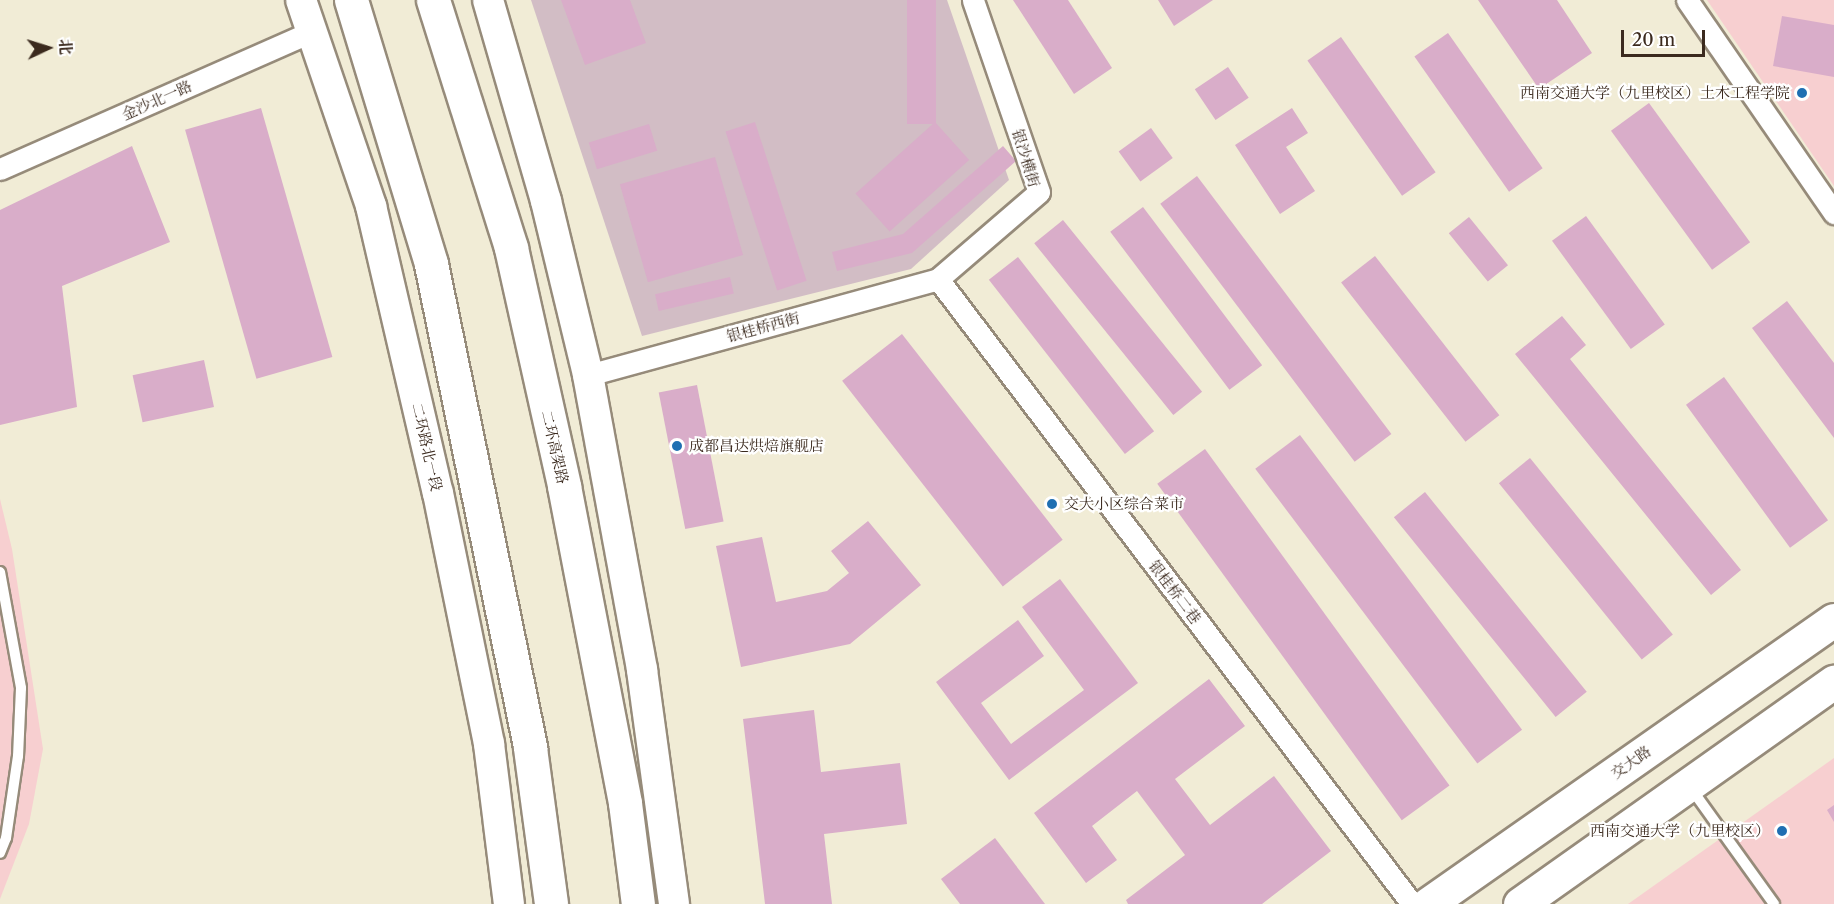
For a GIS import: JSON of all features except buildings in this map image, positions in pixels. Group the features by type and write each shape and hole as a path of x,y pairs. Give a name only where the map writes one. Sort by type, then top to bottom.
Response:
{"main road":[{"name":"二环路北一段","path":"301,0 371,206 438,493 489,744 509,904"},
{"path":"351,0 431,264 530,748 551,904"},
{"name":"二环高架路","path":"433,0 511,248 564,486 626,803 638,904"},
{"path":"488,0 546,201 588,375 642,670 674,904"},
{"name":"交大路","path":"1428,904 1834,620"},
{"path":"1520,904 1834,682"}],"street":[{"name":"银沙横街","path":"938,279 1039,192 973,0"},
{"path":"1687,0 1834,213"},
{"name":"金沙北一路","path":"0,169 313,31"},
{"name":"银桂桥西街","path":"588,375 938,279"},
{"name":"银桂桥二巷","path":"938,279 1412,904"}],"lane":[{"path":"0,572 21,688 18,756 6,838 0,853"},
{"path":"1688,784 1774,904"}],"shaded area":[{"path":"531,0 947,0 1009,180 911,269 642,336"},
{"name":"西南交通大学（九里校区）土木工程学院","path":"1707,0 1834,0 1834,186"},
{"path":"0,499 12,549 43,749 29,824 0,899"},
{"name":"西南交通大学（九里校区）","path":"1834,758 1834,904 1628,904"}],"place":[{"name":"西南交通大学（九里校区）土木工程学院","path":"1802,93"},
{"name":"成都昌达烘焙旗舰店","path":"677,446"},
{"name":"交大小区综合菜市","path":"1052,504"},
{"name":"西南交通大学（九里校区）","path":"1782,831"}]}
